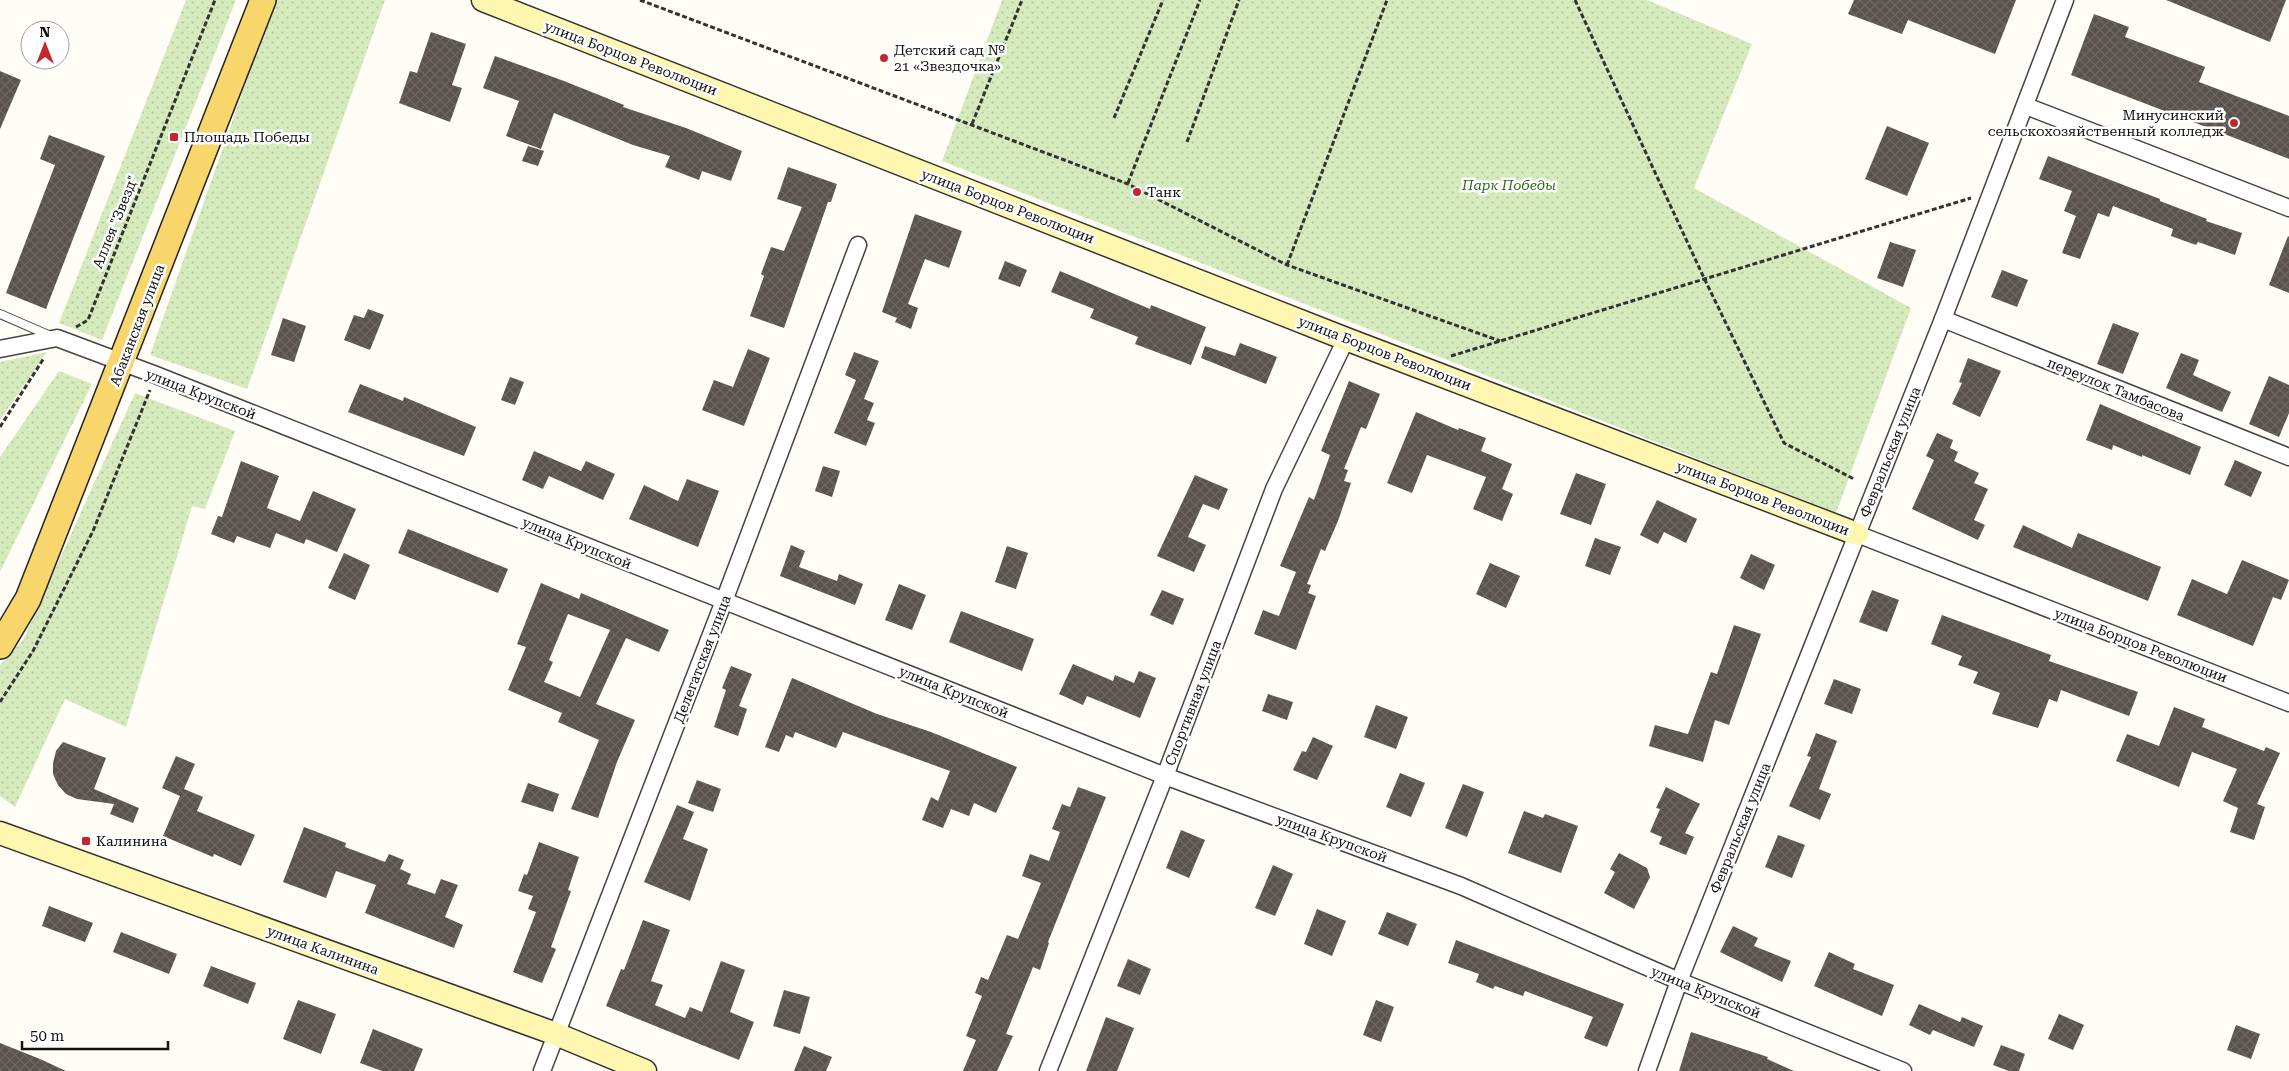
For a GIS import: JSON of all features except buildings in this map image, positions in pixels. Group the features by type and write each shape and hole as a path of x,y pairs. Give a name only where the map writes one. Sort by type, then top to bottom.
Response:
{"main road":[{"name":"Абаканская улица","path":"0,646 28,599 122,364 263,0"}],"street":[{"name":"улица Борцов Революции","path":"483,0 1346,339 1858,534 2289,703"},
{"name":"Февральская улица","path":"1647,1071 1679,982 1943,319 2065,0"},
{"path":"2026,106 2289,208"},
{"name":"Делегатская улица","path":"542,1071 724,601 858,246"},
{"name":"переулок Тамбасова","path":"1943,319 2289,457"},
{"path":"0,349 57,338"},
{"name":"улица Крупской","path":"57,338 122,364 156,375 1165,776 1460,886 1679,982 1903,1071"},
{"name":"Спортивная улица","path":"1048,1071 1165,776 1274,489 1346,339"},
{"name":"улица Калинина","path":"0,833 556,1034 646,1071"}],"lane":[{"path":"0,314 57,338"}],"path":[{"name":"Аллея \"Звезд\"","path":"0,427 57,338 88,320 215,0"},
{"path":"640,0 1128,184 1287,265 1500,341"},
{"path":"972,124 1022,0"},
{"path":"1114,118 1163,0"},
{"path":"1128,184 1200,0"},
{"path":"1187,142 1239,0"},
{"path":"1287,265 1387,0"},
{"path":"1575,0 1704,278 1784,443 1854,479"},
{"path":"1443,359 1973,197"},
{"path":"0,702 33,652 94,531 156,375"}],"green space":[{"path":"186,0 236,0 102,340 59,323"},
{"path":"275,0 385,0 247,389 150,355"},
{"name":"Парк Победы","path":"1002,0 1647,0 1752,44 1694,188 1911,308 1836,513 942,161"},
{"path":"47,352 0,420 0,362"},
{"path":"59,371 92,384 0,572 0,457"},
{"path":"135,393 235,431 205,509 192,506 126,727 65,699 15,807 0,796 0,665 23,640"}],"place":[{"name":"Детский сад № 21 «Звездочка»","path":"884,58"},
{"name":"Минусинский сельскохозяйственный колледж","path":"2234,123"},
{"name":"Площадь Победы","path":"174,137"},
{"name":"Танк","path":"1137,192"},
{"name":"Калинина","path":"86,841"}]}
